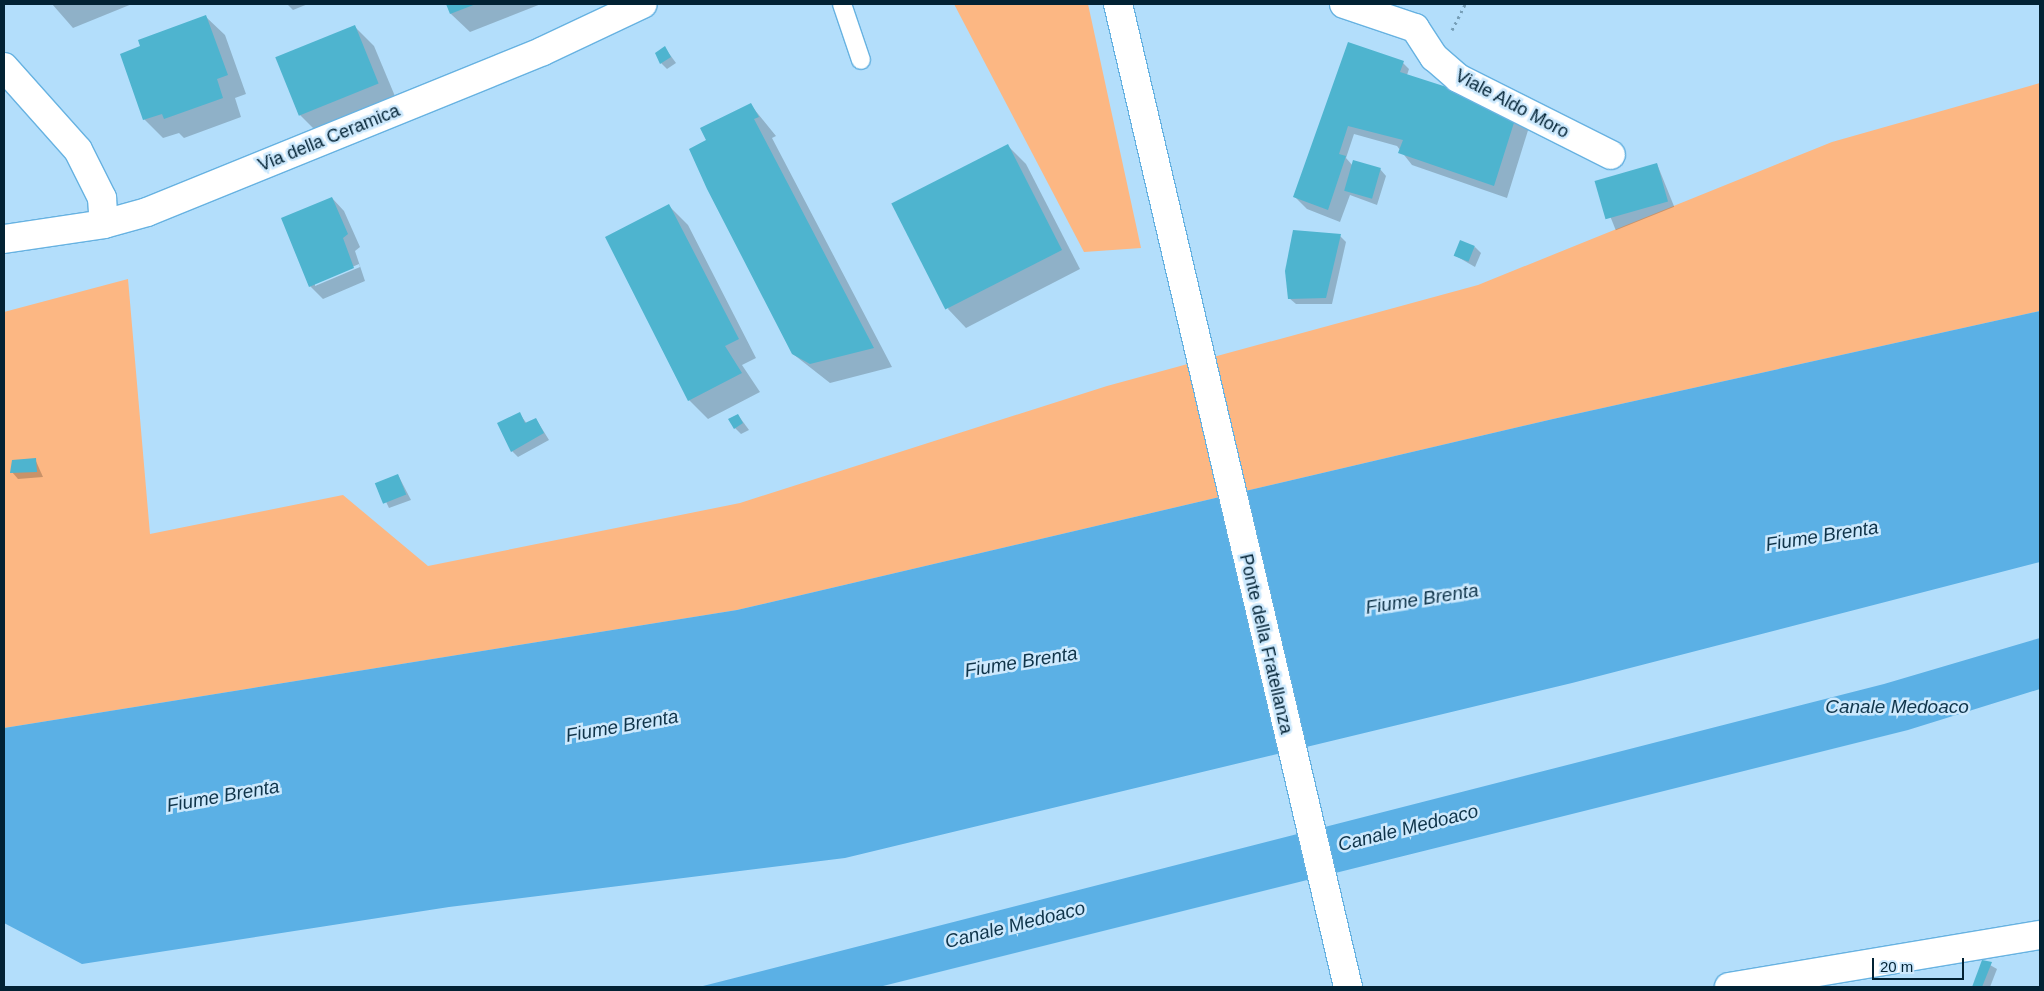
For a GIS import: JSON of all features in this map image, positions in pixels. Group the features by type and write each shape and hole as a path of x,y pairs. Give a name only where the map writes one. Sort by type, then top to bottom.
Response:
{"street":[{"name":"Ponte della Fratellanza","path":"1118,4 1184,302 1348,987"},
{"name":"Viale Aldo Moro","path":"1344,4 1415,28 1434,57 1458,78 1611,155"},
{"name":"Via della Ceramica","path":"4,239 104,224 202,190 543,51 637,6"},
{"path":"4,67 78,150 102,198 104,224"},
{"path":"1729,987 2040,935"}],"lane":[{"path":"842,4 862,60"}],"shaded area":[{"path":"954,4 1088,4 1141,248 1084,252"},
{"path":"2040,83 2040,311 1553,419 737,610 4,728 4,312 128,279 150,534 343,495 428,566 740,503 1107,386 1478,285 1832,142"}],"water":[{"name":"Fiume Brenta","path":"2040,311 2040,562 1572,683 845,858 449,907 82,964 4,923 4,728 737,610 1553,419"},
{"name":"Canale Medoaco","path":"2040,638 2040,689 1908,730 879,987 699,987 1884,684"}],"building":[{"path":"446,4 476,4 450,14"},
{"path":"206,15 228,75 217,79 223,98 164,119 162,114 143,120 120,54 140,46 138,40"},
{"path":"355,25 379,83 299,116 275,57"},
{"path":"1348,42 1404,61 1400,72 1518,110 1494,186 1398,153 1403,140 1348,126 1339,154 1346,156 1328,210 1293,197"},
{"path":"665,46 671,57 660,64 655,53"},
{"path":"751,103 759,117 754,119 874,348 810,364 792,354 707,189 689,149 706,140 700,128"},
{"path":"1008,144 1062,250 945,310 891,203"},
{"path":"1353,160 1381,168 1372,199 1344,191"},
{"path":"1657,163 1668,201 1606,219 1595,181"},
{"path":"332,197 348,234 343,238 354,268 309,287 281,218"},
{"path":"669,204 739,339 725,346 742,373 688,401 605,237"},
{"path":"1293,230 1341,234 1326,298 1288,299 1285,271"},
{"path":"1460,240 1475,246 1468,262 1454,256"},
{"path":"520,412 525,423 536,418 544,433 511,452 497,423"},
{"path":"738,414 743,423 734,429 728,419"},
{"path":"36,458 37,472 10,473 12,460"},
{"path":"398,474 406,494 383,504 375,483"},
{"path":"1982,960 1992,962 1982,987 1972,987"}]}
